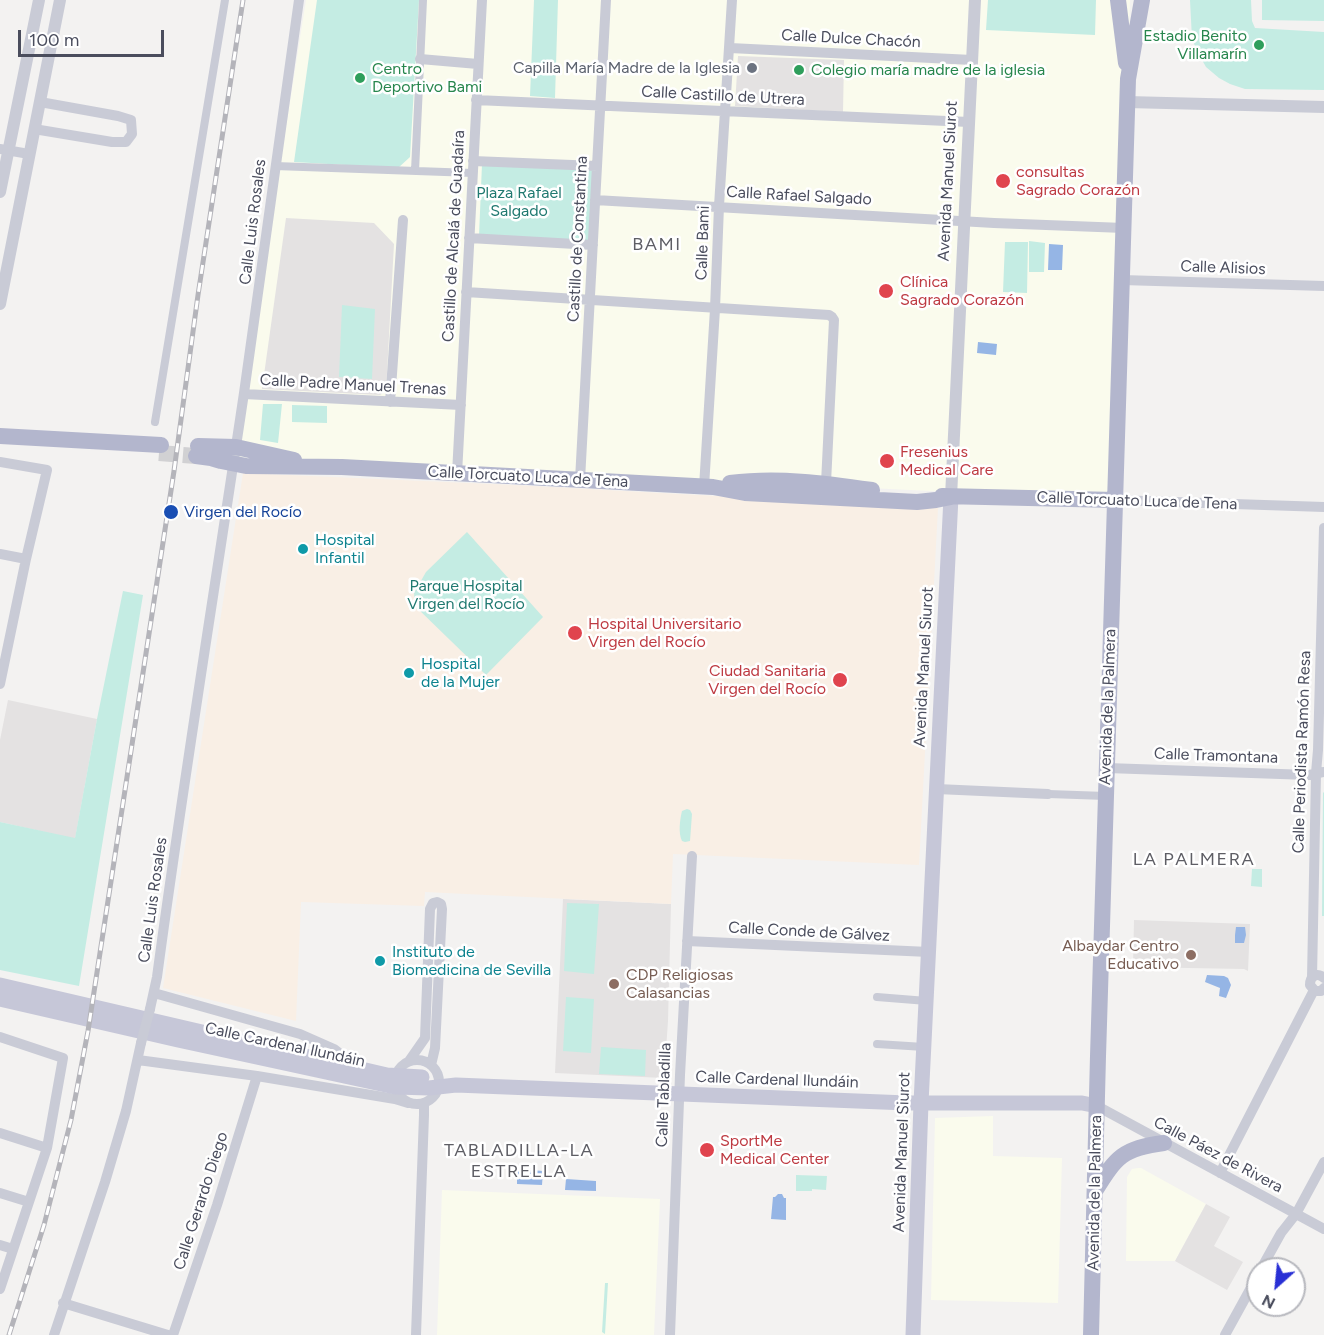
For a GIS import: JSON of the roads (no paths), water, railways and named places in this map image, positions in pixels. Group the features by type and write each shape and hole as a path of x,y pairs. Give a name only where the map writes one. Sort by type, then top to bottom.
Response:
{"main road":[{"path":"1118,0 1128,79"},
{"path":"1128,79 1142,0"},
{"name":"Avenida de la Palmera","path":"1091,1335 1128,79"},
{"path":"0,436 160,449 0,445"},
{"name":"Calle Torcuato Luca de Tena","path":"197,451 286,459 342,467 708,487 745,493 917,502 951,497"},
{"name":"Calle Torcuato Luca de Tena","path":"708,487 744,482 826,483 951,497 1115,500"},
{"name":"Avenida Manuel Siurot","path":"913,1335 921,1103 951,497"},
{"path":"0,985 37,1000 179,1034"},
{"path":"0,999 37,1000"},
{"name":"Calle Cardenal Ilundáin","path":"179,1034 395,1082 427,1078 439,1084 456,1085 921,1103 1082,1103 1097,1106"},
{"name":"Calle Cardenal Ilundáin","path":"179,1034 359,1068 395,1082"},
{"path":"1095,1192 1109,1168 1122,1155 1142,1145 1164,1143"}],"street":[{"path":"0,192 4,149 39,0"},
{"path":"0,304 60,0"},
{"path":"155,422 225,0"},
{"name":"Calle Luis Rosales","path":"54,1335 126,1111 157,977 244,394 299,0"},
{"path":"415,171 423,0"},
{"name":"Castillo de Alcalá de Guadaíra","path":"457,474 482,0"},
{"name":"Castillo de Constantina","path":"580,480 606,0"},
{"name":"Calle Bami","path":"708,487 718,206 732,0"},
{"name":"Avenida Manuel Siurot","path":"951,497 975,0"},
{"name":"Calle Dulce Chacón","path":"730,48 972,60"},
{"path":"420,60 478,64"},
{"name":"Calle Castillo de Utrera","path":"476,100 969,122"},
{"path":"34,129 112,142 126,142 132,134 131,120 40,102"},
{"path":"1127,102 1324,107"},
{"path":"4,149 29,154"},
{"path":"473,161 597,166"},
{"path":"275,166 472,173"},
{"name":"Calle Rafael Salgado","path":"596,200 1124,228"},
{"name":"Calle Padre Manuel Trenas","path":"390,402 403,220"},
{"path":"469,238 593,245"},
{"name":"Calle Alisios","path":"1122,280 1324,286"},
{"path":"466,292 832,317 834,320 826,483"},
{"name":"Calle Padre Manuel Trenas","path":"244,394 461,405"},
{"path":"0,462 47,470 1,677"},
{"name":"Calle Torcuato Luca de Tena","path":"1115,500 1324,507"},
{"name":"Calle Periodista Ramón Resa","path":"1319,989 1310,985 1321,751 1324,528"},
{"path":"0,554 26,559"},
{"name":"Calle Tramontana","path":"1107,768 1309,775 1320,772"},
{"path":"937,789 1106,796"},
{"name":"Calle Tabladilla","path":"670,1335 679,1094 692,856"},
{"path":"408,1103 400,1097 395,1082 400,1067 409,1061 425,1038 429,927 431,905 437,902 442,907 435,1048 431,1065"},
{"path":"429,927 441,927"},
{"name":"Calle Conde de Gálvez","path":"687,941 929,952"},
{"path":"1312,978 1317,975 1324,978"},
{"path":"1220,1173 1319,989"},
{"name":"Calle Cardenal Ilundáin","path":"154,993 300,1034 334,1049 359,1068"},
{"path":"877,997 927,1001"},
{"path":"0,1037 63,1058 46,1148 0,1289"},
{"path":"877,1044 924,1047"},
{"name":"Calle Cardenal Ilundáin","path":"138,1060 257,1076 413,1104 424,1103"},
{"path":"409,1061 418,1060 431,1065 436,1072 439,1084 435,1096 424,1103 416,1335"},
{"name":"Calle Gerardo Diego","path":"173,1335 257,1076"},
{"name":"Calle Páez de Rivera","path":"1097,1106 1324,1229"},
{"path":"0,1133 46,1148"},
{"path":"1268,1257 1281,1233 1296,1214 1324,1162"},
{"path":"0,1193 29,1202"},
{"path":"0,1245 13,1249"},
{"path":"1225,1335 1246,1297"},
{"path":"63,1303 168,1335"}],"water":[{"path":"1049,244 1063,245 1062,270 1048,270"},
{"path":"978,342 997,344 996,355 977,353"},
{"path":"1236,927 1245,927 1244,943 1235,943"},
{"path":"1207,975 1228,978 1231,985 1226,998 1219,996 1220,988 1205,982"},
{"path":"517,1169 543,1171 542,1185 517,1184"},
{"path":"566,1179 596,1181 596,1191 565,1190"},
{"path":"778,1194 786,1198 786,1220 771,1219 773,1197"}],"tunnel":[{"path":"159,453 196,456"}],"railway":[{"path":"9,1335 44,1225 71,1120 88,1031 243,0"}],"place":[{"name":"Estadio Benito Villamarín","path":"1259,45"},
{"name":"Capilla María Madre de la Iglesia","path":"752,68"},
{"name":"Colegio maría madre de la iglesia","path":"799,70"},
{"name":"Centro Deportivo Bami","path":"360,78"},
{"name":"consultas Sagrado Corazón","path":"1003,181"},
{"name":"Clínica Sagrado Corazón","path":"886,291"},
{"name":"Fresenius Medical Care","path":"887,461"},
{"name":"Virgen del Rocío","path":"171,512"},
{"name":"Hospital Infantil","path":"303,549"},
{"name":"Hospital Universitario Virgen del Rocío","path":"575,633"},
{"name":"Hospital de la Mujer","path":"409,673"},
{"name":"Ciudad Sanitaria Virgen del Rocío","path":"840,680"},
{"name":"Albaydar Centro Educativo","path":"1191,955"},
{"name":"Instituto de Biomedicina de Sevilla","path":"380,961"},
{"name":"CDP Religiosas Calasancias","path":"614,984"},
{"name":"SportMe Medical Center","path":"707,1150"}],"district":[{"name":"BAMI","path":"657,245"},
{"name":"LA PALMERA","path":"1194,860"},
{"name":"TABLADILLA-LA ESTRELLA","path":"519,1161"}],"park label":[{"name":"Plaza Rafael Salgado","path":"519,202"},
{"name":"Parque Hospital Virgen del Rocío","path":"466,595"}]}
